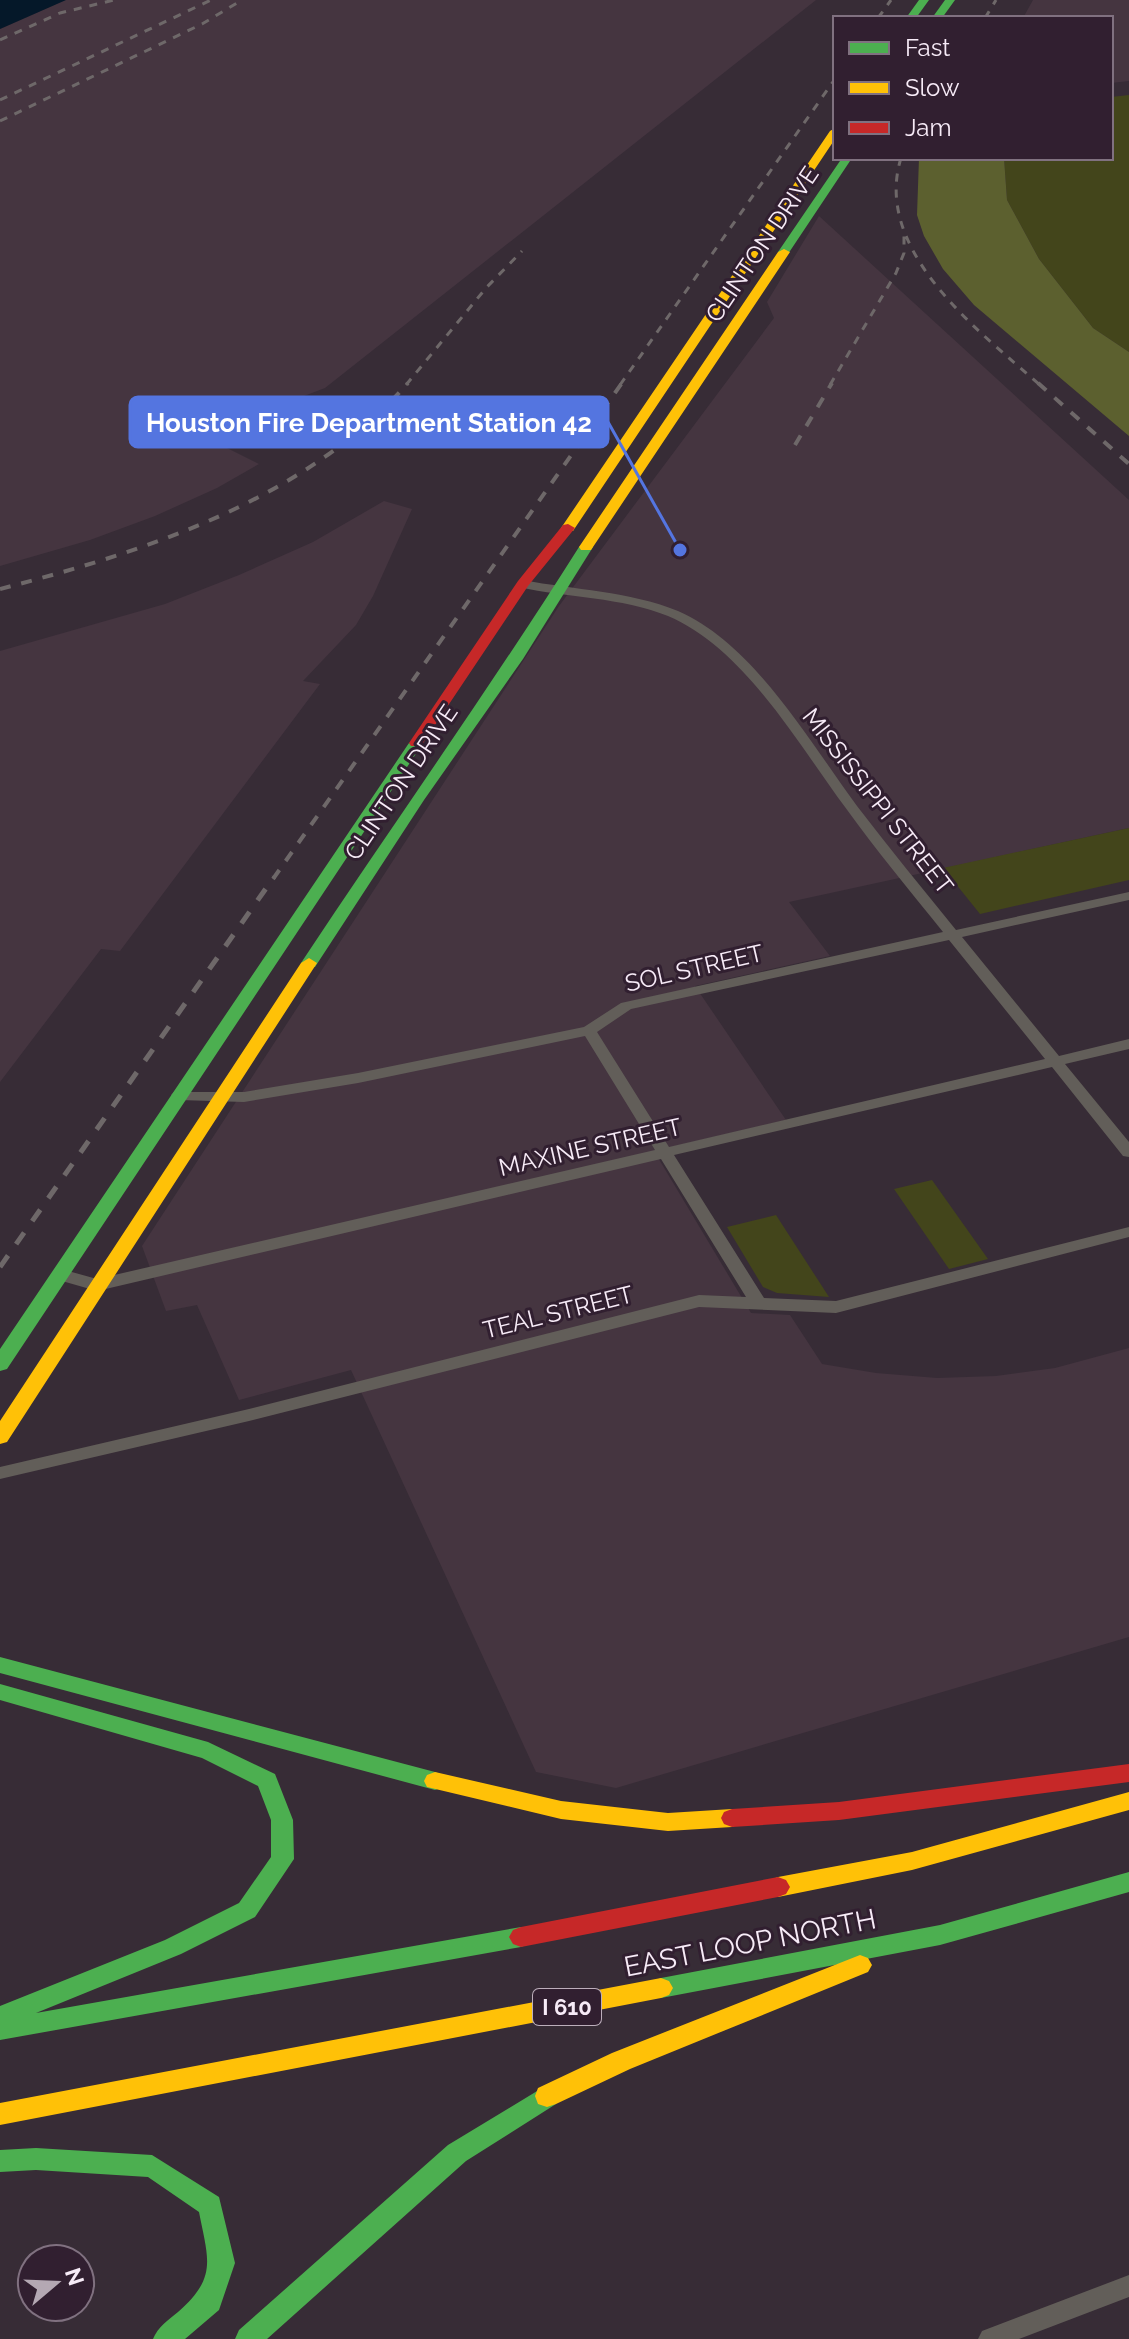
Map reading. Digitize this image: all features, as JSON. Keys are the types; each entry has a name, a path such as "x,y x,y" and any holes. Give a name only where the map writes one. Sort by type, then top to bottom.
{"main road":[{"name":"CLINTON DRIVE","path":"0,1364 523,584 561,538 833,134"},
{"name":"CLINTON DRIVE","path":"0,1437 220,1096 417,799 516,659 557,591 843,165"},
{"path":"811,167 843,165"},
{"path":"754,252 782,257"},
{"path":"709,319 738,324"},
{"path":"0,1665 447,1784 561,1810 668,1822 839,1811 1129,1773"},
{"path":"0,1692 208,1751 267,1780 282,1820 283,1859 247,1910 173,1947 0,2017"},
{"name":"EAST LOOP NORTH","path":"0,2030 603,1922 912,1861 1129,1801"},
{"name":"EAST LOOP NORTH","path":"0,2114 940,1935 1129,1882"},
{"path":"248,2339 457,2153 534,2102 621,2061 764,2001 940,1935"},
{"path":"0,2161 36,2159 152,2166 210,2205 222,2263 210,2301 166,2339"}],"street":[{"name":"MISSISSIPPI STREET","path":"523,584 654,607 682,618 716,640 781,712 855,811 1129,1152"},
{"name":"SOL STREET","path":"179,1095 244,1097 358,1078 589,1031 626,1006 1129,896"},
{"path":"589,1031 757,1301"},
{"name":"MAXINE STREET","path":"61,1275 97,1285 1129,1044"},
{"name":"TEAL STREET","path":"0,1473 249,1415 699,1301 757,1301 788,1307 836,1307 1129,1232"},
{"path":"990,2339 1129,2286"}],"shaded area":[{"path":"65,0 816,0 325,388 254,415 204,427 217,443 259,464 217,488 155,516 90,540 0,566 0,29"},
{"path":"1033,0 1129,0 1129,81 1113,83 1113,16 1024,16"},
{"path":"819,216 1129,500 1129,828 789,902 830,956 695,986 786,1120 654,1151 751,1313 790,1315 822,1364 876,1373 937,1378 996,1376 1055,1368 1129,1348 1129,1637 616,1788 536,1772 351,1370 239,1400 197,1305 166,1311 142,1246 559,606 774,318 767,302"},
{"path":"384,501 412,509 373,596 356,625 303,681 320,684 120,951 101,949 0,1082 0,651 165,604 313,542"}],"green space":[{"path":"1129,95 1129,352 1093,328 1039,259 1007,200 1004,160 1113,160 1113,97"},
{"path":"919,160 1004,160 1007,200 1039,259 1093,328 1129,352 1129,436 974,305 943,269 924,236 917,215"},
{"path":"1129,828 1129,880 980,914 943,868"},
{"path":"932,1180 988,1259 949,1269 894,1189"},
{"path":"776,1215 829,1297 777,1293 763,1287 727,1227"}],"water":[{"path":"0,0 66,0 0,29"}],"railway":[{"path":"0,40 60,13 114,0"},
{"path":"0,100 211,0"},
{"path":"0,121 202,24 242,0"},
{"path":"879,16 891,0"},
{"path":"986,16 996,0"},
{"path":"620,385 833,82"},
{"path":"901,160 896,192 902,225 916,257 962,314 1040,385"},
{"path":"830,385 896,273 904,253 904,236"},
{"path":"406,385 486,288 522,251"},
{"path":"273,879 622,383"},
{"path":"795,445 832,383"},
{"path":"1038,383 1129,464"},
{"path":"0,589 167,538 272,490 321,459 367,424 406,385"},
{"path":"0,1267 274,877"}],"traffic: fast":[{"path":"912,16 924,0"},
{"path":"938,16 950,0"},
{"path":"784,252 846,160"},
{"path":"309,963 417,799 516,659 586,547"},
{"path":"0,1364 416,743"},
{"path":"0,1665 435,1781"},
{"path":"0,1692 208,1751 267,1780 282,1820 283,1859 247,1910 173,1947 0,2017"},
{"path":"661,1988 940,1935 1129,1882"},
{"path":"0,2030 521,1937"},
{"path":"248,2339 457,2153 547,2096"},
{"path":"0,2161 36,2159 152,2166 210,2205 222,2263 210,2301 166,2339"}],"traffic: slow":[{"path":"568,528 833,134"},
{"path":"586,547 784,252"},
{"path":"0,1437 309,963"},
{"path":"435,1781 561,1810 668,1822 732,1818"},
{"path":"778,1887 912,1861 1129,1801"},
{"path":"547,2096 621,2061 860,1965"},
{"path":"0,2114 661,1988"}],"traffic: jam":[{"path":"416,743 523,584 568,528"},
{"path":"732,1818 839,1811 1129,1773"},
{"path":"521,1937 778,1887"}],"place":[{"name":"Houston Fire Department Station 42","path":"680,550"}]}
